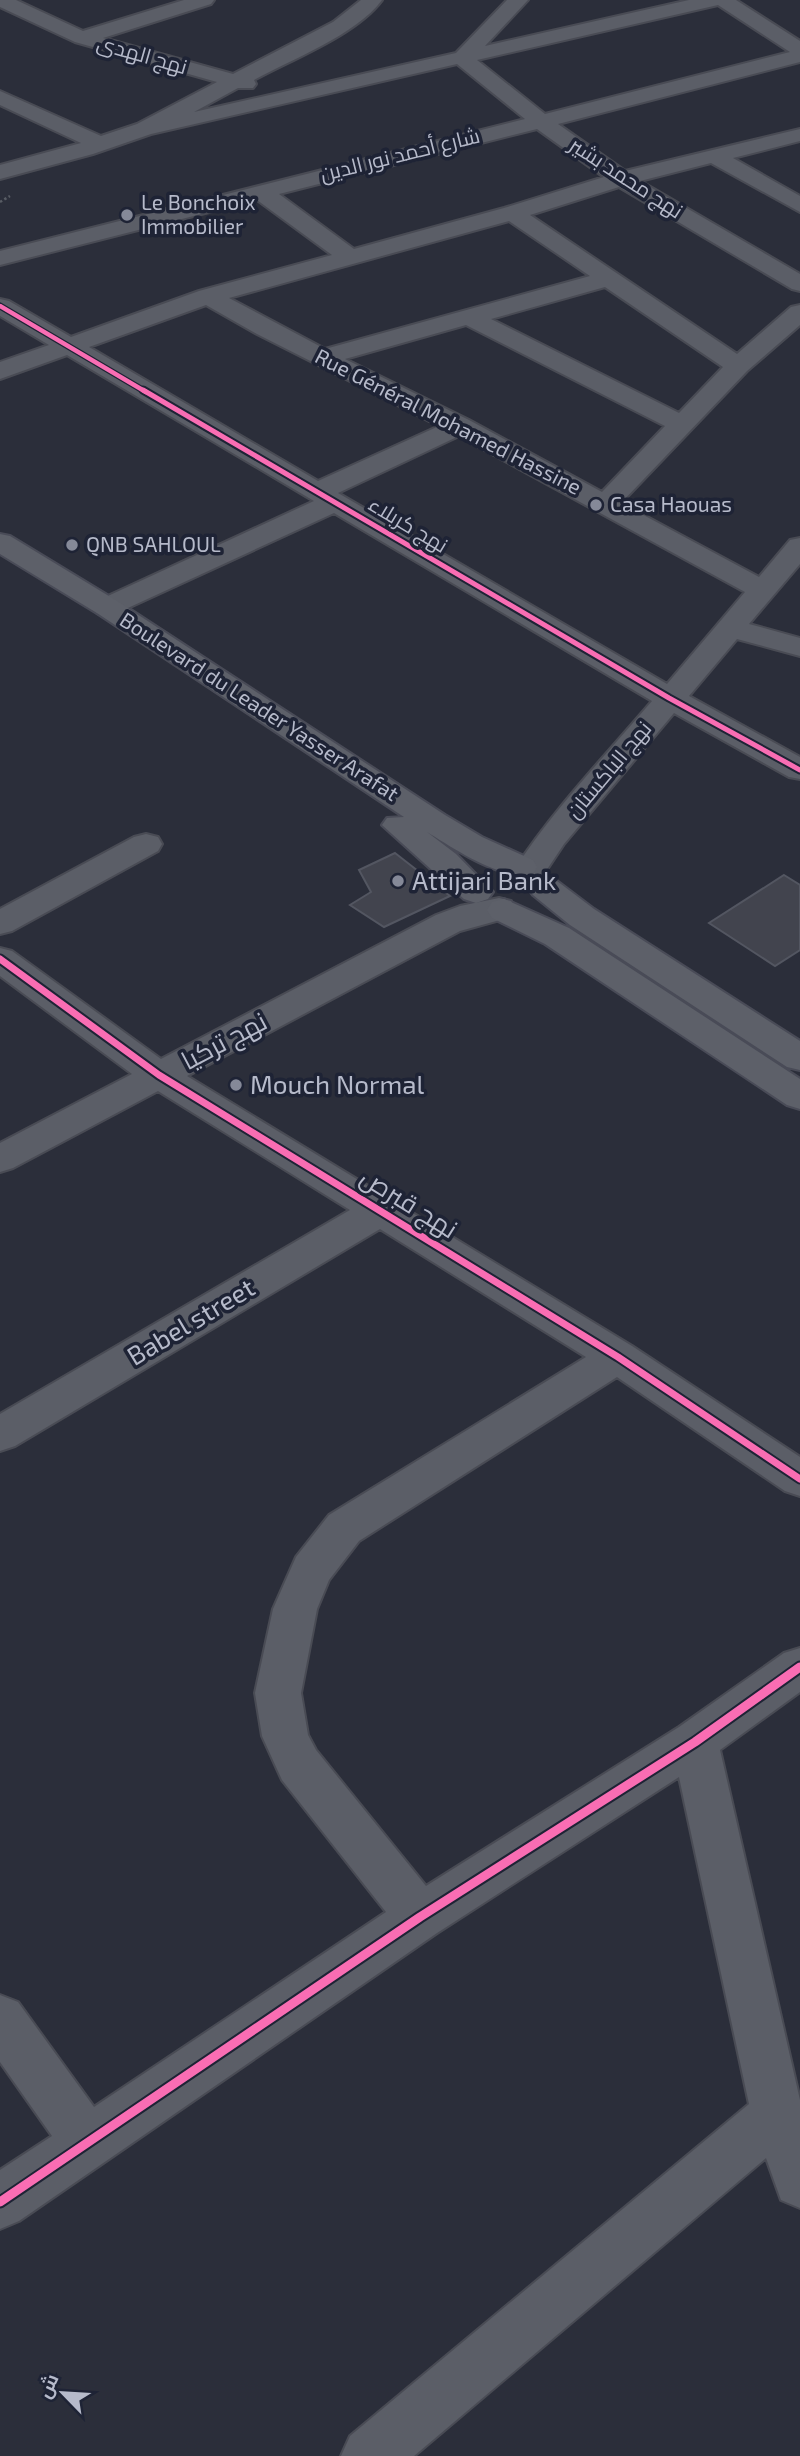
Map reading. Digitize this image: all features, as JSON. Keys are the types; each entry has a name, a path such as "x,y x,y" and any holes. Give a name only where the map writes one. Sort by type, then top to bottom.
{"main road":[{"name":"Boulevard du Leader Yasser Arafat","path":"0,542 107,607 470,844 532,875 582,917 800,1058"},
{"name":"Boulevard du Leader Yasser Arafat","path":"0,567 170,674 416,837 489,902 557,936 800,1096"},
{"path":"490,869 532,875 543,896 528,907 489,902 477,879 490,869"}],"street":[{"name":"نهج الهدى","path":"0,0 82,38 289,96"},
{"path":"82,38 204,0"},
{"path":"145,129 340,26 372,0"},
{"path":"462,58 519,0"},
{"path":"0,172 145,129 715,0"},
{"path":"723,0 800,50"},
{"name":"شارع أحمد نور الدين","path":"0,258 800,56"},
{"name":"نهج محمد بشير","path":"462,58 538,120 621,179 800,284"},
{"path":"0,97 100,144"},
{"path":"0,371 208,296 512,213 621,179 800,135"},
{"path":"714,156 800,205"},
{"path":"260,191 350,257"},
{"path":"512,213 738,366"},
{"path":"324,358 607,279"},
{"name":"Rue Général Mohamed Hassine","path":"208,296 460,426 762,590"},
{"name":"نهج كربلاء","path":"0,306 669,698 800,769"},
{"path":"605,504 738,366 800,312"},
{"path":"467,316 683,425"},
{"path":"107,607 460,426"},
{"name":"نهج الباكستان","path":"532,875 553,837 800,546"},
{"path":"730,628 800,647"},
{"path":"0,923 146,844"},
{"name":"نهج تركيا","path":"0,1159 448,923 472,914 489,902"},
{"name":"نهج قبرص","path":"0,959 159,1075 794,1467"},
{"name":"Babel street","path":"0,1434 381,1210"},
{"path":"420,1917 299,1765 285,1736 278,1693 295,1609 312,1570 344,1528 618,1357"},
{"path":"0,2202 420,1917 695,1742 800,1667"},
{"path":"695,1742 777,2114 800,2181"},
{"path":"0,2019 87,2141"},
{"path":"370,2456 777,2114"}],"building":[{"name":"Attijari Bank","path":"395,853 450,896 384,927 350,905 371,892 359,870"},
{"path":"784,875 800,885 800,950 775,966 709,923"}],"cycle path":[{"path":"0,306 669,698 800,770"},
{"path":"0,959 159,1075 618,1357 800,1479"},
{"path":"0,2202 420,1917 695,1742 800,1667"}],"place":[{"name":"Le Bonchoix Immobilier","path":"127,215"},
{"name":"Casa Haouas","path":"596,505"},
{"name":"QNB SAHLOUL","path":"72,545"},
{"name":"Attijari Bank","path":"398,881"},
{"name":"Mouch Normal","path":"236,1085"}]}
